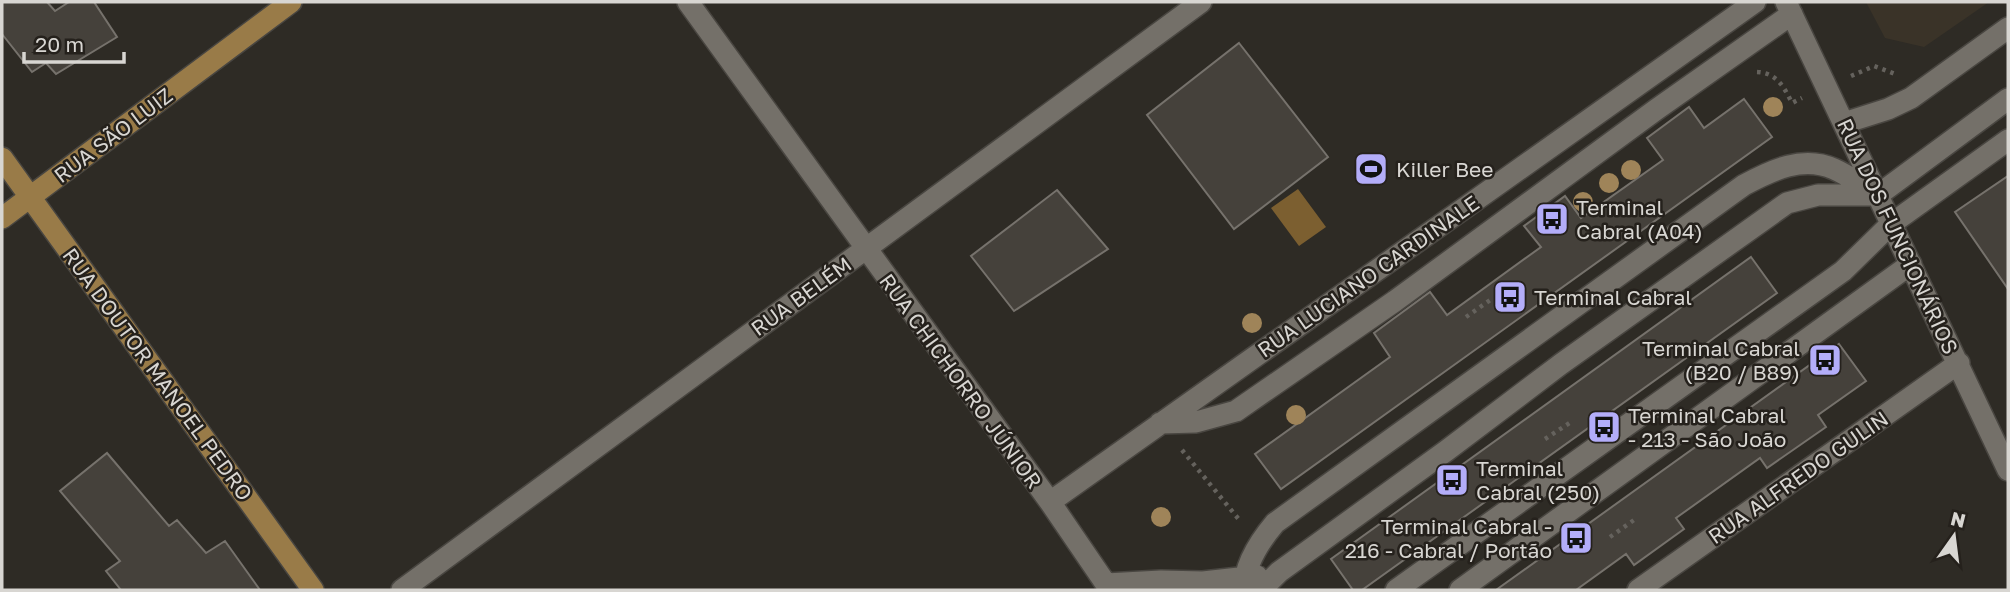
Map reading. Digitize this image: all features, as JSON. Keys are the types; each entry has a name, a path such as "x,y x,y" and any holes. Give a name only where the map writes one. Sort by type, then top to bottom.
{"main road":[{"name":"RUA SÃO LUIZ","path":"2,218 292,2"},
{"name":"RUA DOUTOR MANOEL PEDRO","path":"2,158 313,590"}],"street":[{"name":"RUA CHICHORRO JÚNIOR","path":"688,2 1050,502 1108,587"},
{"name":"RUA BELÉM","path":"402,590 1201,2"},
{"name":"RUA LUCIANO CARDINALE","path":"1050,502 1755,2"},
{"path":"1160,423 1196,422 1236,411 1395,300 1635,125 1789,8"},
{"name":"RUA DOS FUNCIONÁRIOS","path":"1789,8 2007,463"},
{"path":"1844,123 1888,109 1911,98 2008,28"},
{"path":"1108,587 1161,581 1249,586 1279,572 1561,364 1787,203 1818,195 1878,195 2008,99"},
{"path":"1396,590 1843,271 1891,224 2008,140"},
{"path":"1249,586 1258,543 1275,523 1744,186 1766,173 1799,163 1832,168 1878,195"},
{"path":"1460,590 1911,264"},
{"name":"RUA ALFREDO GULIN","path":"1638,590 1959,363"}],"path":[{"path":"1751,72 1767,72 1781,83 1792,103"},
{"path":"1466,317 1493,298"},
{"path":"1545,439 1571,422"},
{"path":"1160,423 1258,543"},
{"path":"1610,537 1634,520"}],"shaded area":[{"path":"1866,2 1989,2 1924,47 1885,38"},
{"path":"1298,189 1326,227 1299,246 1271,208"}],"building":[{"path":"2,2 47,2 55,11 69,2 94,2 117,37 56,74 46,63 32,72 2,34"},
{"path":"1239,43 1328,157 1234,229 1147,115"},
{"name":"Terminal Cabral","path":"1744,99 1772,137 1281,489 1255,454 1390,357 1374,333 1430,292 1447,315 1541,247 1524,226 1565,196 1581,218 1663,160 1647,138 1689,107 1704,128"},
{"path":"2008,176 2008,289 1955,212"},
{"path":"1057,190 1108,249 1014,311 971,256"},
{"name":"Terminal Cabral","path":"1751,257 1777,293 1362,590 1353,590 1331,559"},
{"path":"1839,344 1866,381 1818,415 1826,427 1767,468 1760,458 1676,518 1684,529 1634,565 1626,554 1576,590 1496,590"},
{"path":"107,453 169,526 177,520 206,553 225,541 260,590 121,590 106,571 120,561 60,491"}],"place":[{"name":"Killer Bee","path":"1371,169"},
{"name":"Terminal Cabral (A04)","path":"1552,219"},
{"name":"Terminal Cabral","path":"1510,297"},
{"name":"Terminal Cabral (B20 / B89)","path":"1825,360"},
{"name":"Terminal Cabral - 213 - São João","path":"1604,427"},
{"name":"Terminal Cabral (250)","path":"1452,480"},
{"name":"Terminal Cabral - 216 - Cabral / Portão","path":"1576,538"}]}
